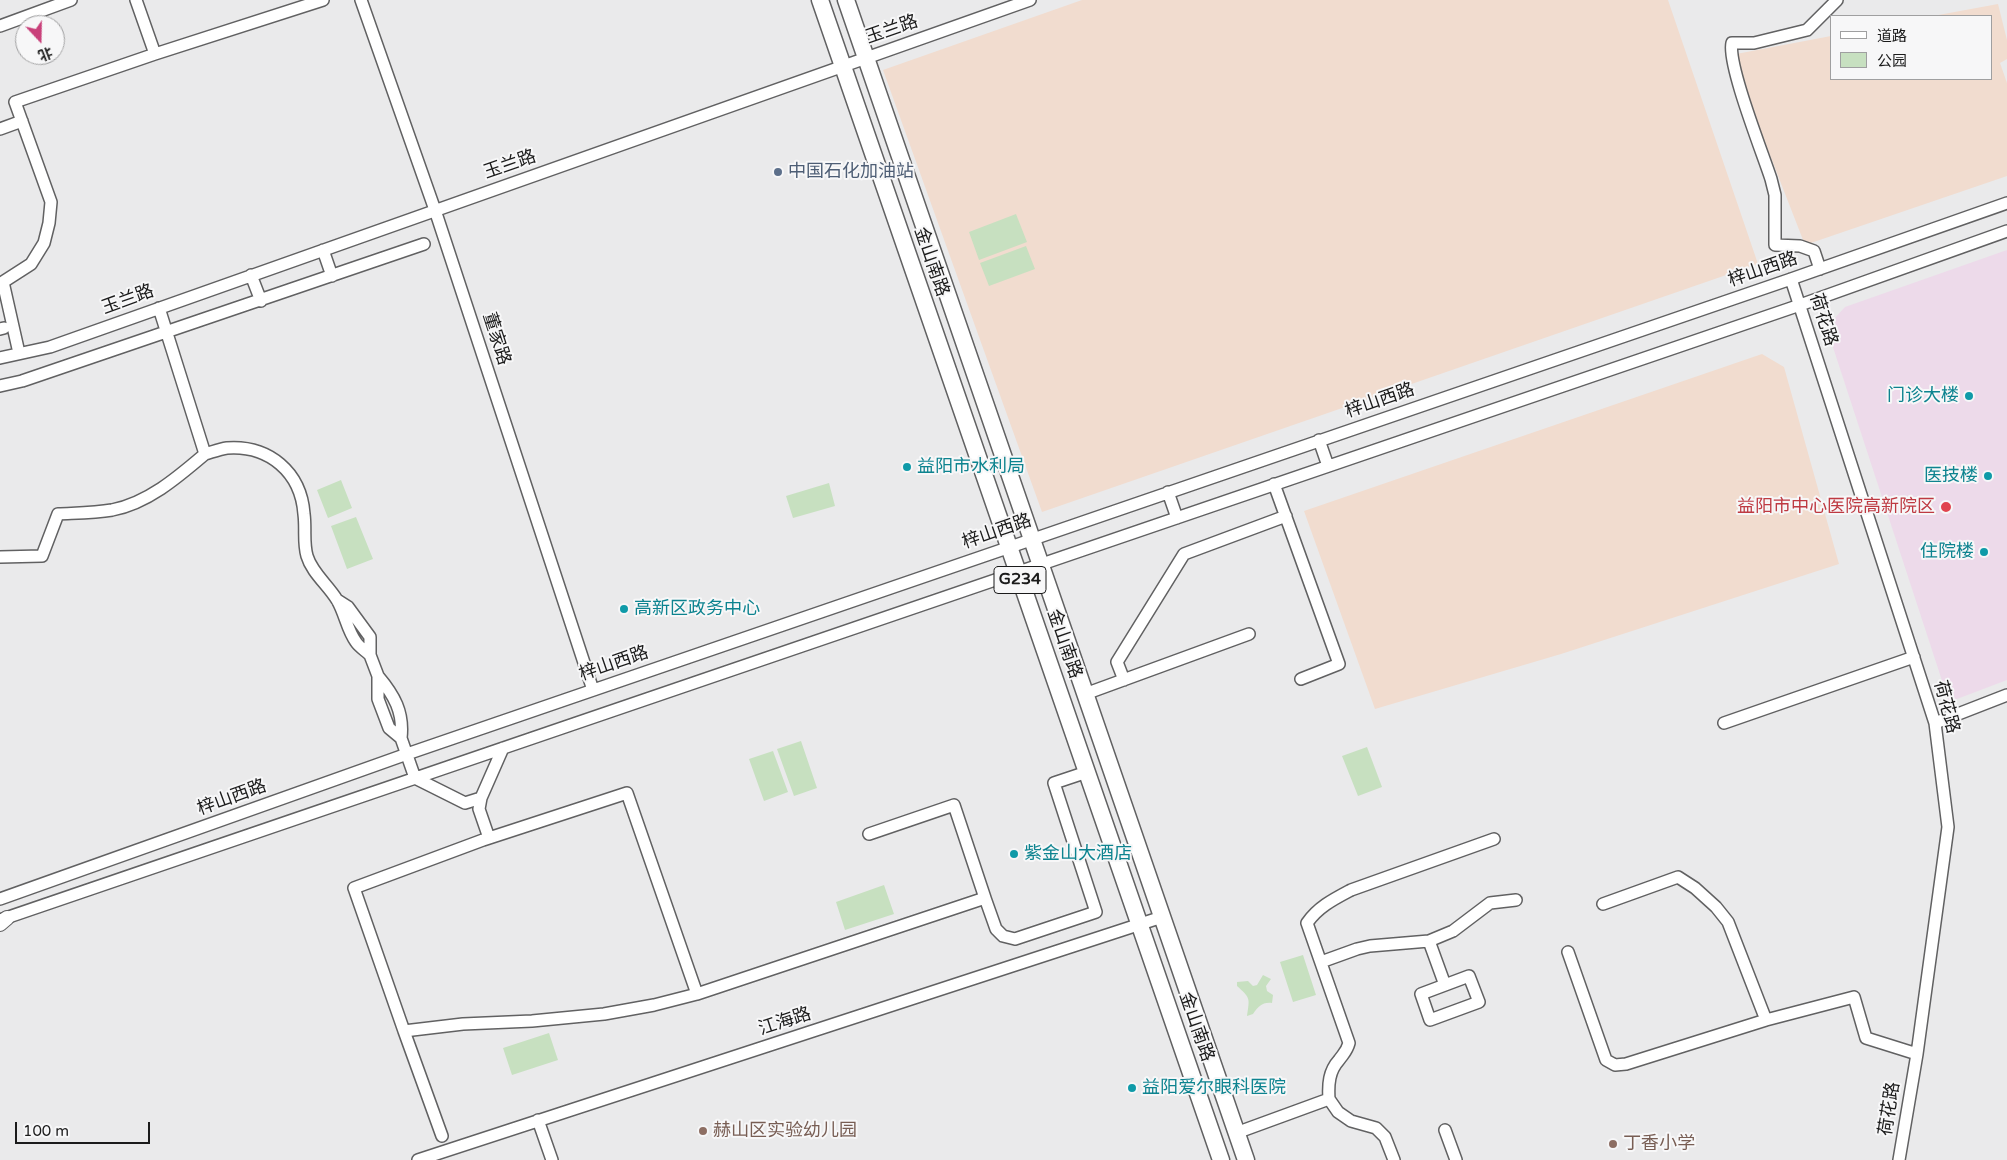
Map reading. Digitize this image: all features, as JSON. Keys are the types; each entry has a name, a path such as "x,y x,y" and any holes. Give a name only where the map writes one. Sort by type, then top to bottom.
{"highway":[{"name":"金山南路","path":"820,0 1221,1160"},
{"name":"金山南路","path":"846,0 1246,1160"}],"street":[{"path":"0,26 71,0"},
{"path":"136,0 156,54"},
{"path":"20,353 3,282 31,264 44,242 49,224 51,202 15,102 322,0"},
{"name":"董家路","path":"361,0 435,210 593,690"},
{"name":"玉兰路","path":"0,358 50,347 1030,0"},
{"path":"1820,269 1814,251 1800,246 1775,245 1775,195 1735,73 1730,50 1732,43 1754,43 1807,30 1837,0"},
{"path":"0,129 22,121"},
{"name":"梓山西路","path":"0,899 407,754 1792,279 2007,203"},
{"path":"2,921 1800,305 2007,231"},
{"path":"0,386 22,382 424,244"},
{"path":"323,250 332,276"},
{"path":"252,275 261,301"},
{"name":"荷花路","path":"1792,279 1935,723 1948,827 1917,1054 1900,1160"},
{"path":"159,308 205,454"},
{"path":"1319,440 1328,466"},
{"path":"0,557 42,556 58,514 113,510 139,501 166,486 205,454 226,448 248,448 267,454 283,465 295,479 301,494 304,514 304,543 308,558 337,600 356,642 370,655 378,676 378,699 389,728 401,738 415,778 465,803 473,812 486,839"},
{"path":"1274,484 1339,664 1301,679"},
{"path":"1168,492 1177,518"},
{"path":"1124,680 1117,662 1184,554 1286,516"},
{"path":"1085,694 1249,634"},
{"path":"1724,723 1914,658"},
{"path":"1935,723 2007,695"},
{"path":"486,839 479,810 481,798 503,748"},
{"path":"869,834 954,805 996,930 1003,936 1015,939 1096,912 1054,783 1086,772"},
{"path":"442,1136 354,888 486,839 627,793 697,994"},
{"path":"465,803 481,798"},
{"path":"1394,1160 1386,1137 1376,1128 1351,1121 1338,1112 1329,1098 1328,1083 1332,1069 1347,1052 1349,1042 1307,923 1314,913 1330,901 1351,890 1494,839"},
{"path":"1604,904 1678,877 1695,888 1716,907 1728,922 1766,1020"},
{"path":"404,1031 463,1024 532,1021 604,1014 654,1005 697,994 985,898"},
{"path":"1321,962 1370,946 1429,941 1453,931 1490,903 1516,900"},
{"name":"江海路","path":"418,1160 1162,917"},
{"path":"1429,941 1445,985"},
{"path":"1568,952 1606,1060 1615,1065 1626,1064 1766,1020 1854,997 1866,1038 1917,1054"},
{"path":"1470,976 1479,1002 1430,1020 1421,994 1445,985 1470,976"},
{"path":"1236,1133 1329,1098"},
{"path":"538,1120 552,1160"},
{"path":"1445,1130 1456,1160"}],"shaded area":[{"path":"1082,0 1668,0 1758,264 1042,512 883,70"},
{"path":"1998,4 2007,40 2007,59 2000,63 2007,83 2007,176 1805,245 1731,55 1830,36 1830,80 1992,80 1992,15 1938,15"},
{"name":"益阳市中心医院高新院区","path":"2007,250 2007,680 1949,702 1829,335 1834,319 1845,307"},
{"path":"1762,354 1784,367 1839,564 1561,654 1375,709 1304,511"}],"green space":[{"path":"1016,214 1027,242 979,260 969,232"},
{"path":"1026,246 1035,269 989,286 980,263"},
{"path":"341,480 352,508 328,518 317,490"},
{"path":"829,483 835,506 793,518 786,496"},
{"path":"356,517 373,559 347,569 331,526"},
{"path":"801,741 817,788 794,796 777,749"},
{"path":"1367,747 1382,787 1358,796 1342,756"},
{"path":"773,751 788,792 764,801 749,759"},
{"path":"884,885 894,914 845,930 836,902"},
{"path":"1303,955 1316,995 1293,1002 1280,962"},
{"path":"1263,975 1271,979 1266,986 1267,991 1273,995 1272,1003 1263,1004 1253,1014 1247,1016 1248,998 1237,986 1237,982 1248,981 1253,986 1257,985"},
{"path":"549,1033 558,1060 512,1075 503,1048"}],"place":[{"name":"中国石化加油站","path":"778,172"},
{"name":"门诊大楼","path":"1969,396"},
{"name":"益阳市水利局","path":"907,467"},
{"name":"医技楼","path":"1988,476"},
{"name":"益阳市中心医院高新院区","path":"1946,507"},
{"name":"住院楼","path":"1984,552"},
{"name":"高新区政务中心","path":"624,609"},
{"name":"紫金山大酒店","path":"1014,854"},
{"name":"益阳爱尔眼科医院","path":"1132,1088"},
{"name":"赫山区实验幼儿园","path":"703,1131"},
{"name":"丁香小学","path":"1613,1144"}]}
